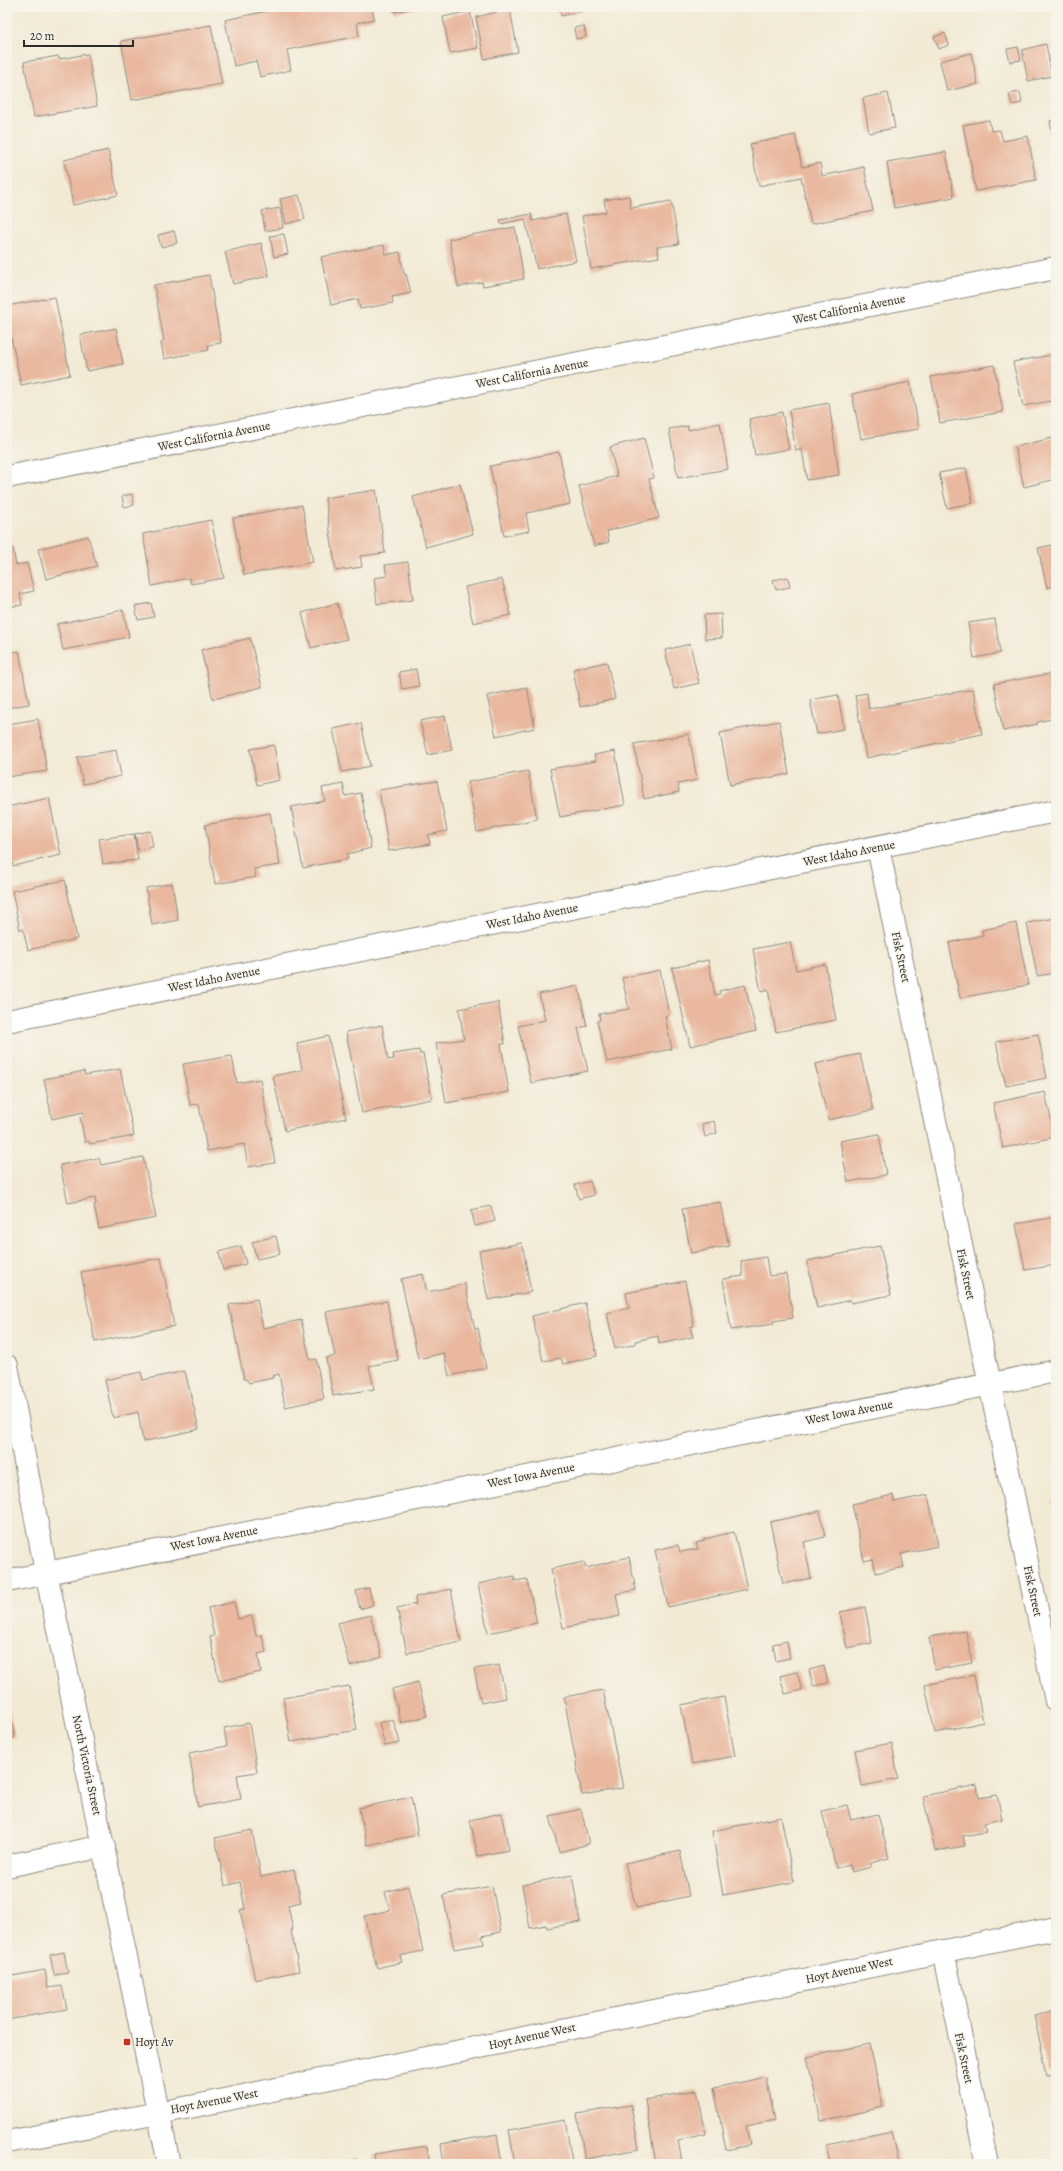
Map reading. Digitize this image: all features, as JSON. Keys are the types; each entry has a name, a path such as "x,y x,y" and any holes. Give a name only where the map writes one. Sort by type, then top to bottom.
{"street":[{"name":"West California Avenue","path":"7,477 1056,268"},
{"name":"West Idaho Avenue","path":"7,1020 1056,811"},
{"name":"Fisk Street","path":"878,847 1056,1701"},
{"name":"North Victoria Street","path":"7,1366 46,1572 170,2164"},
{"name":"West Iowa Avenue","path":"7,1581 1056,1371"},
{"path":"7,1866 104,1846"},
{"name":"Hoyt Avenue West","path":"7,2142 195,2106 1056,1928"},
{"name":"Fisk Street","path":"943,1951 987,2164"}],"building":[{"path":"272,7 372,7 374,19 357,23 359,36 287,50 291,70 260,77 256,61 234,66 225,20 272,10"},
{"path":"393,7 416,7 416,8 394,12"},
{"path":"559,7 593,7 594,8 561,16"},
{"path":"510,9 518,52 484,59 476,17"},
{"path":"470,11 478,48 450,53 443,17"},
{"path":"211,25 222,84 132,100 121,41"},
{"path":"584,26 586,37 576,39 574,28"},
{"path":"945,33 949,45 939,49 934,37"},
{"path":"1056,42 1056,61 1055,61 1052,43"},
{"path":"1046,44 1052,76 1028,81 1022,50"},
{"path":"1018,47 1021,60 1010,62 1007,49"},
{"path":"971,53 978,84 947,91 940,61"},
{"path":"88,54 97,106 34,117 24,62 58,56 59,59"},
{"path":"1020,92 1022,103 1012,105 1009,94"},
{"path":"888,93 895,128 869,133 863,98"},
{"path":"989,120 991,131 1000,130 1003,141 1028,136 1036,180 976,191 963,125"},
{"path":"1056,120 1056,150 1055,150 1050,121"},
{"path":"795,135 802,167 820,163 822,176 864,167 873,211 811,224 801,177 759,186 750,144"},
{"path":"108,150 118,195 73,205 64,160"},
{"path":"946,152 954,197 894,208 887,162"},
{"path":"299,195 305,219 286,224 280,199"},
{"path":"629,196 631,208 671,201 679,244 657,247 659,257 591,269 582,216 606,212 604,200"},
{"path":"280,208 283,228 265,231 262,211"},
{"path":"531,214 533,221 566,214 576,261 537,269 525,219 501,224 500,220"},
{"path":"515,227 524,279 483,286 482,282 458,287 449,239"},
{"path":"174,231 177,243 161,247 158,235"},
{"path":"284,234 288,254 274,257 270,236"},
{"path":"261,243 269,276 233,284 225,252"},
{"path":"384,245 386,255 400,252 404,274 406,274 411,293 392,297 393,303 360,309 358,299 331,305 321,257"},
{"path":"209,275 221,343 208,345 209,350 164,359 161,342 164,341 154,285"},
{"path":"55,297 70,375 21,385 7,317 7,306"},
{"path":"116,328 123,364 87,371 80,335"},
{"path":"1056,354 1056,400 1023,406 1013,362"},
{"path":"994,365 1003,412 940,423 931,377"},
{"path":"910,382 919,429 861,439 852,394"},
{"path":"829,403 839,475 807,480 802,449 796,451 789,410"},
{"path":"782,412 789,449 755,455 749,419"},
{"path":"720,423 728,469 678,478 669,429 688,426 688,430"},
{"path":"1056,437 1056,479 1024,487 1015,447"},
{"path":"644,438 654,478 649,479 659,518 607,531 609,542 594,546 579,486 617,476 610,447"},
{"path":"559,452 570,504 526,513 529,531 504,536 490,466"},
{"path":"966,468 973,503 947,508 939,473"},
{"path":"460,484 473,534 426,547 413,497"},
{"path":"376,490 385,553 360,556 362,567 336,571 325,498"},
{"path":"132,494 134,505 124,507 122,496"},
{"path":"302,505 313,562 244,575 233,518"},
{"path":"211,520 224,578 191,584 189,578 152,586 143,534"},
{"path":"88,536 97,566 46,579 38,549"},
{"path":"1056,544 1056,586 1047,588 1038,548"},
{"path":"13,548 16,565 27,563 34,591 20,594 22,605 7,607 7,549"},
{"path":"408,562 413,600 377,604 374,578 387,576 385,565"},
{"path":"788,577 790,587 776,590 773,580"},
{"path":"502,579 511,615 473,623 465,587"},
{"path":"151,603 154,617 138,620 135,606"},
{"path":"337,603 347,639 311,648 302,613"},
{"path":"123,610 129,637 63,650 57,624"},
{"path":"721,614 722,638 705,639 704,615"},
{"path":"995,619 1000,653 974,658 968,623"},
{"path":"250,638 262,687 213,699 201,650"},
{"path":"690,644 699,683 674,689 665,650"},
{"path":"19,651 29,704 7,708 7,653"},
{"path":"607,662 615,699 580,707 573,669"},
{"path":"416,669 419,686 402,689 399,672"},
{"path":"1054,673 1056,685 1056,718 1037,722 1038,724 1003,731 994,684"},
{"path":"527,687 535,728 496,736 487,696"},
{"path":"973,689 982,734 866,758 855,695 867,693 869,709"},
{"path":"838,695 844,729 817,734 810,700"},
{"path":"445,716 452,750 428,755 420,721"},
{"path":"38,719 47,771 7,777 7,724"},
{"path":"779,721 789,774 730,785 720,733"},
{"path":"361,723 370,766 342,772 333,729"},
{"path":"689,734 697,780 678,784 679,792 644,799 634,744"},
{"path":"274,745 280,780 257,785 250,749"},
{"path":"116,750 121,776 83,784 77,757"},
{"path":"615,751 625,805 560,817 550,769 596,761 594,755"},
{"path":"528,771 537,819 477,832 468,782"},
{"path":"437,781 447,831 428,835 430,844 389,851 379,790"},
{"path":"343,784 345,796 361,793 371,848 347,854 348,859 303,868 291,807 325,801 322,788"},
{"path":"49,798 61,855 13,866 7,844 7,807"},
{"path":"270,813 280,865 254,869 256,877 215,884 205,825"},
{"path":"150,831 153,847 138,850 135,834"},
{"path":"134,834 138,860 103,864 99,839"},
{"path":"65,880 77,939 28,950 23,929 20,930 12,891"},
{"path":"172,883 178,920 152,925 146,888"},
{"path":"1056,918 1056,973 1037,976 1027,923"},
{"path":"1016,923 1028,985 960,998 949,943 983,935 982,930"},
{"path":"790,942 796,970 825,964 836,1020 776,1032 768,990 761,992 753,949"},
{"path":"708,960 715,995 720,994 719,991 745,985 756,1031 690,1046 672,968"},
{"path":"660,970 669,1015 665,1016 672,1049 607,1062 597,1021 600,1020 599,1014 629,1009 622,978"},
{"path":"578,986 587,1026 578,1028 588,1071 531,1083 518,1026 545,1020 539,994"},
{"path":"498,1002 505,1044 501,1044 509,1092 446,1103 436,1043 464,1039 459,1009"},
{"path":"382,1025 388,1060 394,1059 393,1054 419,1050 420,1054 423,1054 432,1099 362,1113 346,1032"},
{"path":"1038,1034 1047,1078 1006,1086 996,1042"},
{"path":"328,1036 346,1118 285,1131 273,1076 302,1070 297,1043"},
{"path":"860,1054 873,1110 828,1120 815,1064"},
{"path":"232,1056 237,1083 260,1079 275,1163 248,1167 244,1144 207,1151 199,1104 190,1105 183,1064"},
{"path":"120,1069 134,1136 90,1144 89,1141 85,1142 80,1117 84,1116 84,1112 52,1119 44,1079 84,1071 85,1075"},
{"path":"1045,1092 1055,1137 1003,1148 993,1103"},
{"path":"714,1121 717,1133 705,1137 702,1124"},
{"path":"879,1134 886,1175 848,1182 840,1141"},
{"path":"143,1157 156,1218 99,1229 94,1205 96,1204 95,1198 68,1203 60,1165 99,1158 101,1165"},
{"path":"590,1181 594,1195 579,1199 575,1185"},
{"path":"720,1202 729,1246 691,1253 682,1209"},
{"path":"491,1206 495,1221 475,1226 471,1210"},
{"path":"1056,1217 1056,1265 1025,1270 1016,1224"},
{"path":"276,1236 280,1254 257,1259 252,1242"},
{"path":"522,1243 531,1292 488,1300 479,1251"},
{"path":"241,1246 246,1264 223,1270 219,1252"},
{"path":"880,1246 891,1295 851,1303 851,1300 817,1308 807,1261"},
{"path":"766,1257 769,1276 786,1274 793,1318 773,1321 774,1324 731,1330 723,1279 743,1276 741,1261"},
{"path":"161,1258 174,1326 95,1342 81,1272"},
{"path":"423,1274 427,1292 465,1284 475,1329 478,1328 486,1368 449,1376 444,1353 418,1359 401,1279"},
{"path":"685,1281 694,1326 690,1327 693,1337 659,1344 658,1336 635,1341 635,1344 615,1349 607,1313 629,1308 626,1293"},
{"path":"257,1299 263,1328 301,1320 310,1360 316,1359 324,1399 285,1407 279,1374 272,1376 273,1378 249,1383 246,1379 244,1379 229,1305"},
{"path":"387,1301 398,1360 369,1366 374,1389 333,1396 326,1358 335,1356 326,1312"},
{"path":"585,1303 597,1356 563,1364 561,1358 543,1361 532,1316"},
{"path":"185,1371 199,1429 143,1442 138,1412 113,1418 105,1380 141,1372 143,1380"},
{"path":"893,1495 894,1502 928,1495 938,1546 901,1554 904,1567 876,1573 873,1559 864,1561 852,1504"},
{"path":"1053,1499 1056,1499 1056,1510 1055,1510"},
{"path":"820,1511 825,1537 804,1542 811,1578 783,1584 770,1522"},
{"path":"734,1532 747,1589 668,1607 655,1550 678,1545 680,1552 698,1549 696,1543 704,1541 704,1539"},
{"path":"629,1557 636,1590 616,1594 620,1616 563,1628 551,1569 584,1562 586,1568"},
{"path":"514,1576 515,1581 527,1579 537,1623 488,1633 478,1584"},
{"path":"369,1588 373,1605 360,1609 356,1591"},
{"path":"451,1589 461,1642 407,1653 397,1608 416,1604 415,1597"},
{"path":"234,1602 238,1619 252,1616 256,1636 262,1635 266,1652 258,1654 261,1672 219,1681 210,1637 214,1636 208,1608"},
{"path":"865,1607 872,1643 847,1648 840,1612"},
{"path":"370,1615 382,1657 350,1666 338,1623"},
{"path":"966,1631 972,1663 935,1670 929,1637"},
{"path":"787,1641 790,1658 776,1661 773,1644"},
{"path":"499,1665 506,1698 481,1703 474,1669"},
{"path":"824,1666 828,1683 813,1686 809,1670"},
{"path":"797,1672 802,1690 785,1694 780,1676"},
{"path":"974,1675 983,1722 935,1733 925,1685"},
{"path":"418,1682 427,1716 401,1723 392,1689"},
{"path":"349,1686 357,1730 291,1742 283,1698"},
{"path":"603,1690 623,1788 582,1795 564,1697"},
{"path":"724,1697 735,1756 692,1764 681,1705"},
{"path":"7,1701 15,1737 7,1739"},
{"path":"393,1719 400,1743 385,1746 379,1723"},
{"path":"249,1723 257,1772 237,1775 241,1799 198,1807 189,1753 227,1746 224,1728"},
{"path":"892,1743 898,1779 862,1786 855,1750"},
{"path":"977,1785 979,1798 997,1795 1002,1819 984,1823 986,1832 963,1836 965,1846 935,1851 923,1796"},
{"path":"411,1797 418,1835 367,1845 359,1808"},
{"path":"847,1805 851,1820 878,1814 889,1858 871,1863 871,1867 852,1872 850,1865 836,1868 822,1811"},
{"path":"581,1809 589,1844 559,1852 550,1816"},
{"path":"501,1813 509,1850 478,1856 470,1820"},
{"path":"781,1817 794,1882 723,1895 712,1831"},
{"path":"252,1830 261,1877 294,1870 301,1902 288,1905 299,1971 255,1980 240,1910 245,1909 240,1882 225,1886 215,1838"},
{"path":"680,1851 689,1896 636,1908 625,1863"},
{"path":"572,1875 580,1922 547,1928 546,1925 530,1928 522,1885"},
{"path":"408,1886 423,1951 400,1956 402,1962 377,1968 364,1916 390,1910 385,1892"},
{"path":"492,1886 501,1932 482,1936 484,1944 454,1949 443,1895"},
{"path":"64,1952 68,1973 54,1975 50,1955"},
{"path":"45,1970 48,1988 62,1986 67,2009 7,2020 7,1977"},
{"path":"1056,2010 1056,2073 1047,2074 1034,2015"},
{"path":"870,2044 883,2107 821,2121 807,2057"},
{"path":"766,2077 775,2120 746,2126 750,2145 726,2150 714,2088"},
{"path":"697,2090 706,2134 678,2140 682,2162 656,2164 645,2100"},
{"path":"631,2105 639,2149 585,2159 577,2114"},
{"path":"565,2120 572,2162 559,2164 515,2164 509,2130"},
{"path":"892,2131 899,2164 830,2164 826,2144"},
{"path":"497,2134 502,2164 444,2164 441,2144"},
{"path":"427,2146 430,2164 375,2164 374,2154"},
{"path":"357,2159 358,2164 336,2163"}],"place":[{"name":"Hoyt Av","path":"127,2042"}]}
